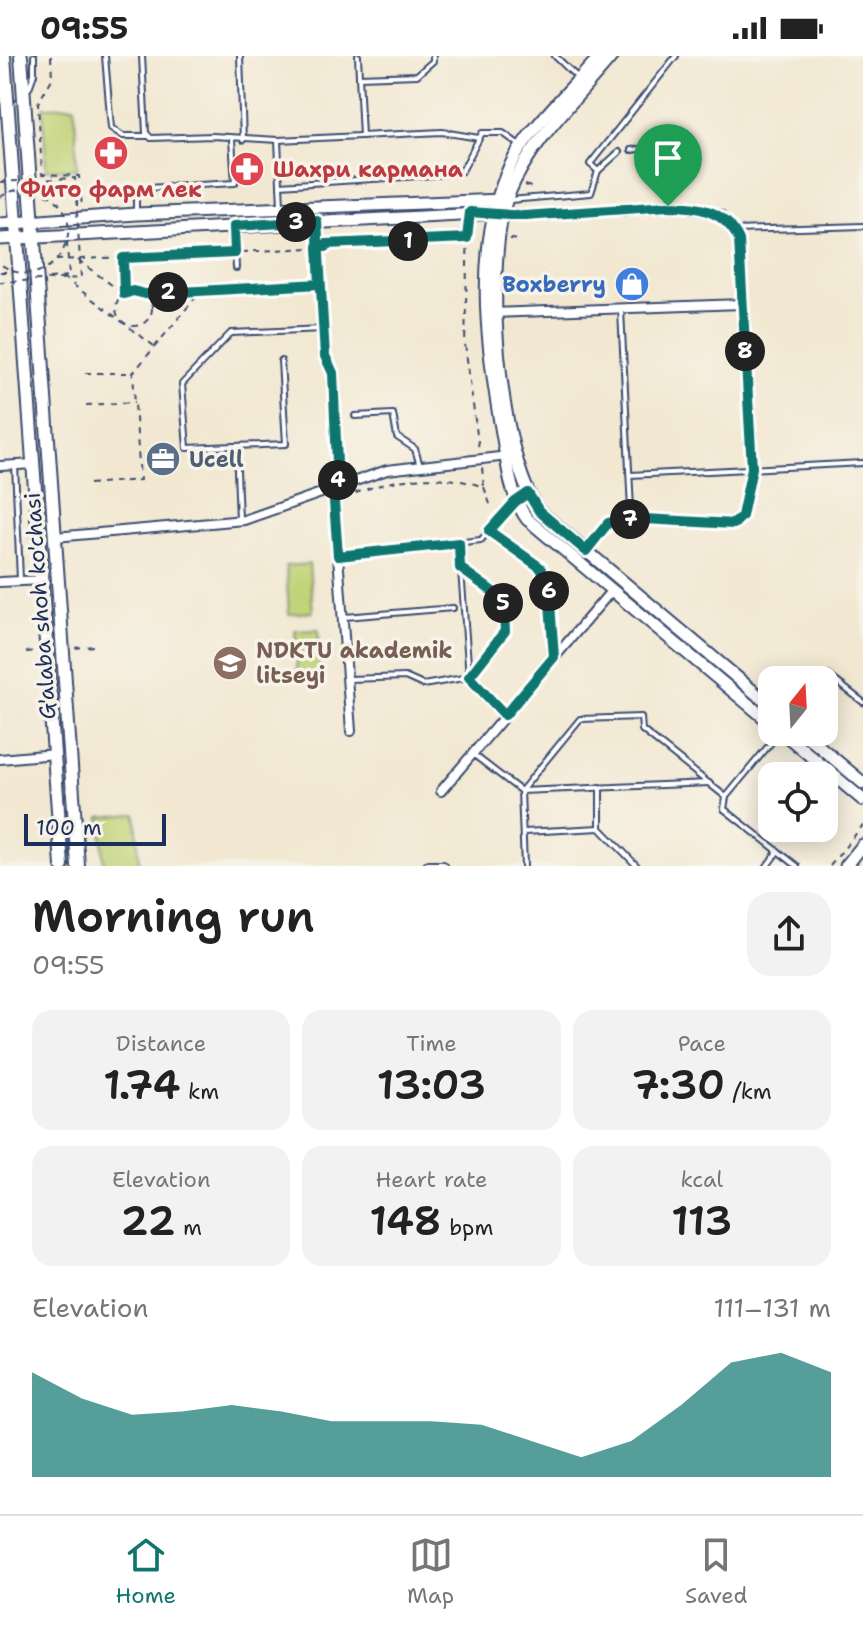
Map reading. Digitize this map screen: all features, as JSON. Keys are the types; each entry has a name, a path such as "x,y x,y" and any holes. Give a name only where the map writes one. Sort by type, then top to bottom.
{"main road":[{"name":"G'alaba shoh ko'chasi","path":"4,56 36,464 62,866"},
{"name":"G'alaba shoh ko'chasi","path":"21,56 78,866"},
{"path":"600,56 523,148 507,172 487,275 493,313 495,394 511,456 515,502 527,519 758,712"},
{"path":"500,207 529,155 612,56"},
{"path":"0,224 281,208 500,207"},
{"path":"0,239 470,212 500,207"},
{"path":"511,456 539,511 758,695"},
{"path":"798,746 863,800"},
{"path":"819,746 863,783"},
{"path":"846,866 863,845"}],"street":[{"path":"500,207 524,216 668,206 702,208 721,215 735,230 739,240 752,468"},
{"path":"493,313 621,311 742,304"},
{"path":"55,537 239,521 387,470 511,456"},
{"path":"0,466 36,464"},
{"path":"336,487 334,502 351,731"},
{"path":"0,582 43,580"},
{"path":"441,791 612,590"},
{"path":"0,759 55,754"},
{"path":"428,866 443,866"}],"lane":[{"path":"24,102 34,74 34,56"},
{"path":"105,56 111,128 123,136 278,140 442,132 479,138"},
{"path":"142,56 147,136"},
{"path":"240,56 243,140"},
{"path":"358,56 362,136"},
{"path":"359,77 417,75 433,61 433,56"},
{"path":"555,56 580,79"},
{"path":"598,171 590,164 676,56"},
{"path":"280,185 462,171 482,133 503,133 523,148"},
{"path":"136,214 136,196 147,188 235,183 232,139"},
{"path":"278,140 281,208"},
{"path":"631,150 655,147 671,152 678,171 677,190 668,206"},
{"path":"500,207 591,193 598,171 619,152"},
{"path":"234,226 236,268"},
{"path":"735,230 863,226"},
{"path":"621,311 631,509 627,518"},
{"path":"281,361 286,444 187,448 182,384 231,333 323,329 325,356 333,373 336,487"},
{"path":"355,416 393,414 397,437 415,449 420,466"},
{"path":"236,446 239,521"},
{"path":"630,475 863,463"},
{"path":"15,465 21,581"},
{"path":"586,551 608,523 627,518 734,524 742,516 752,468"},
{"path":"338,556 481,540 515,502 528,493"},
{"path":"489,531 541,568 549,590 554,657"},
{"path":"459,543 469,677 505,715"},
{"path":"347,679 405,677 423,685 469,677 505,631 503,599 460,568"},
{"path":"342,617 453,608"},
{"path":"838,683 863,702"},
{"path":"524,866 521,791 580,719 641,717 642,730 726,797"},
{"path":"769,746 726,797 724,809 797,866"},
{"path":"473,754 521,791 709,783"},
{"path":"600,787 600,828 637,866"},
{"path":"524,832 600,828"},
{"path":"767,866 778,851"}],"path":[{"path":"0,197 22,188 77,188 80,208 79,176 42,174 38,103 52,79 51,56"},
{"path":"0,182 75,178 81,278 0,282"},
{"path":"36,189 59,203 66,215 69,276 49,278"},
{"path":"470,212 465,344 484,487 491,507"},
{"path":"317,221 323,329"},
{"path":"56,260 235,253 326,247 326,244 467,238"},
{"path":"0,272 37,272 56,260 67,243"},
{"path":"122,322 117,306 124,294 123,258"},
{"path":"77,259 124,294"},
{"path":"0,264 14,272"},
{"path":"63,277 155,346"},
{"path":"124,294 133,291 145,294 320,284"},
{"path":"89,484 140,480 133,373 201,291"},
{"path":"122,322 139,326 148,319 152,303 145,294"},
{"path":"85,373 133,373"},
{"path":"86,405 136,401"},
{"path":"334,502 369,486 403,478 462,480 484,487"},
{"path":"830,866 863,825"}],"green space":[{"path":"75,106 77,169 46,170 43,107"},
{"path":"309,564 313,612 289,614 286,566"},
{"path":"318,630 322,679 298,681 295,631"},
{"path":"136,814 139,866 104,866 100,817"}],"place":[{"name":"Фито фарм лек","path":"111,153"},
{"name":"Шахри кармана","path":"247,169"},
{"name":"Boxberry","path":"632,284"},
{"name":"Ucell","path":"163,459"},
{"name":"NDKTU akademik litseyi","path":"230,663"}],"route":[{"path":"668,206 524,216 470,212 467,238 326,244 326,247 318,247 320,284 145,294 133,291 124,294 123,258 235,253 234,226 317,221 318,247 320,284 325,356 333,373 338,486 333,488 338,556 459,543 460,568 503,599 505,631 469,677 505,715 554,657 549,590 541,568 489,531 515,502 528,493 539,511 586,551 608,523 627,518 637,522 734,524 742,516 752,468 739,240 735,230 721,215 702,208 668,206"}]}
